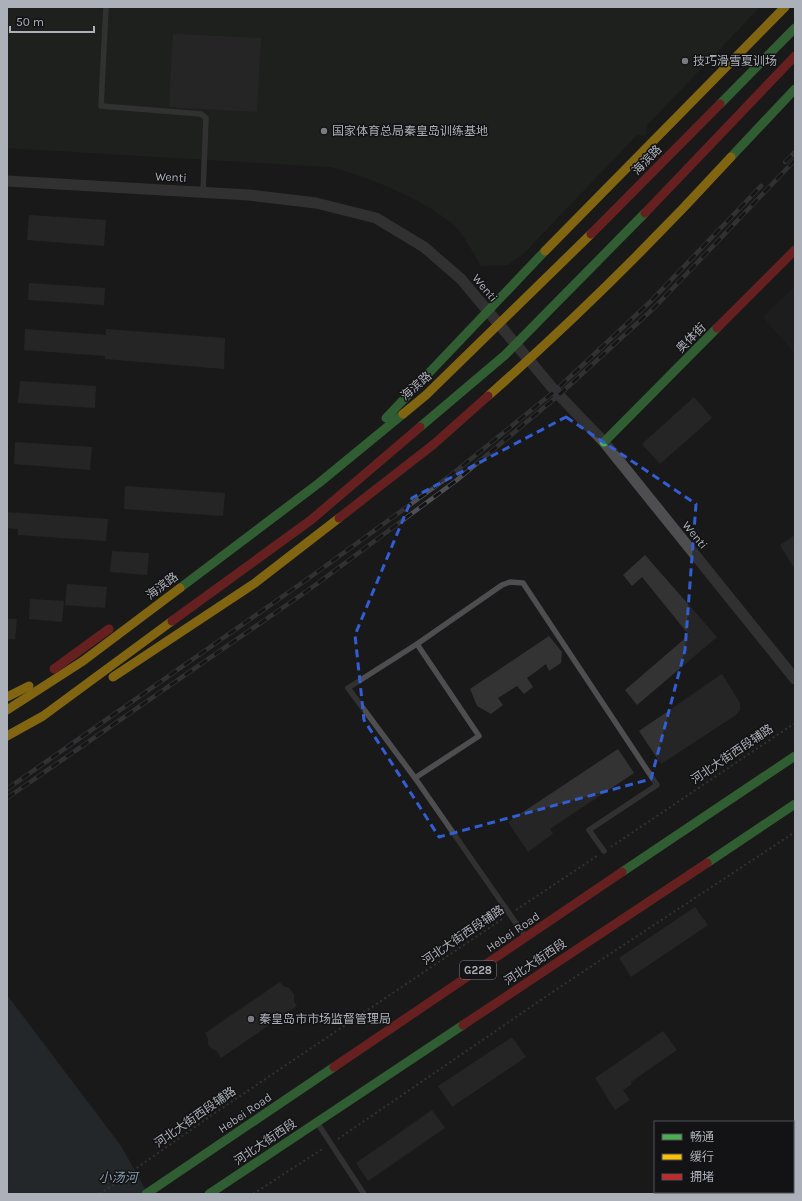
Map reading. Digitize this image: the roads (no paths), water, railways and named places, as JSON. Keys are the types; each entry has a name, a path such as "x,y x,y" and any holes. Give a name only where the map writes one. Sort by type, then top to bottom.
{"main road":[{"name":"海滨路","path":"7,697 35,683 227,544 381,423 487,309 659,132 785,7"},
{"name":"海滨路","path":"7,710 89,656 319,483 426,395 557,269 795,28"},
{"path":"7,736 43,716 311,520 504,355 648,210 795,56"},
{"path":"105,683 255,583 434,444 529,360 677,216 795,89"},
{"name":"奥体街","path":"604,442 795,250"},
{"path":"7,747 92,692"},
{"name":"Hebei Road","path":"146,1194 795,756"},
{"name":"河北大街西段","path":"209,1194 795,804"}],"street":[{"name":"Wenti","path":"7,181 249,195 316,203 376,218 424,247 461,279 555,391 604,442 795,679"}],"lane":[{"path":"106,7 101,106 201,114 206,118 203,192"},
{"path":"526,938 415,778 348,688 417,644 502,585 510,582 523,583 657,785 589,830 604,851"},
{"path":"415,778 479,736 417,644"},
{"path":"316,1122 364,1194"}],"water":[{"name":"小汤河","path":"7,995 121,1146 148,1194 7,1194"}],"railway":[{"path":"785,162 795,152"},
{"path":"7,798 314,586 457,480 559,395 655,307 795,160"},
{"path":"7,789 309,578 451,475 555,391 650,302 761,186"}],"place":[{"name":"技巧滑雪夏训场","path":"685,61"},
{"name":"国家体育总局秦皇岛训练基地","path":"324,131"},
{"name":"秦皇岛市市场监督管理局","path":"251,1019"}]}
